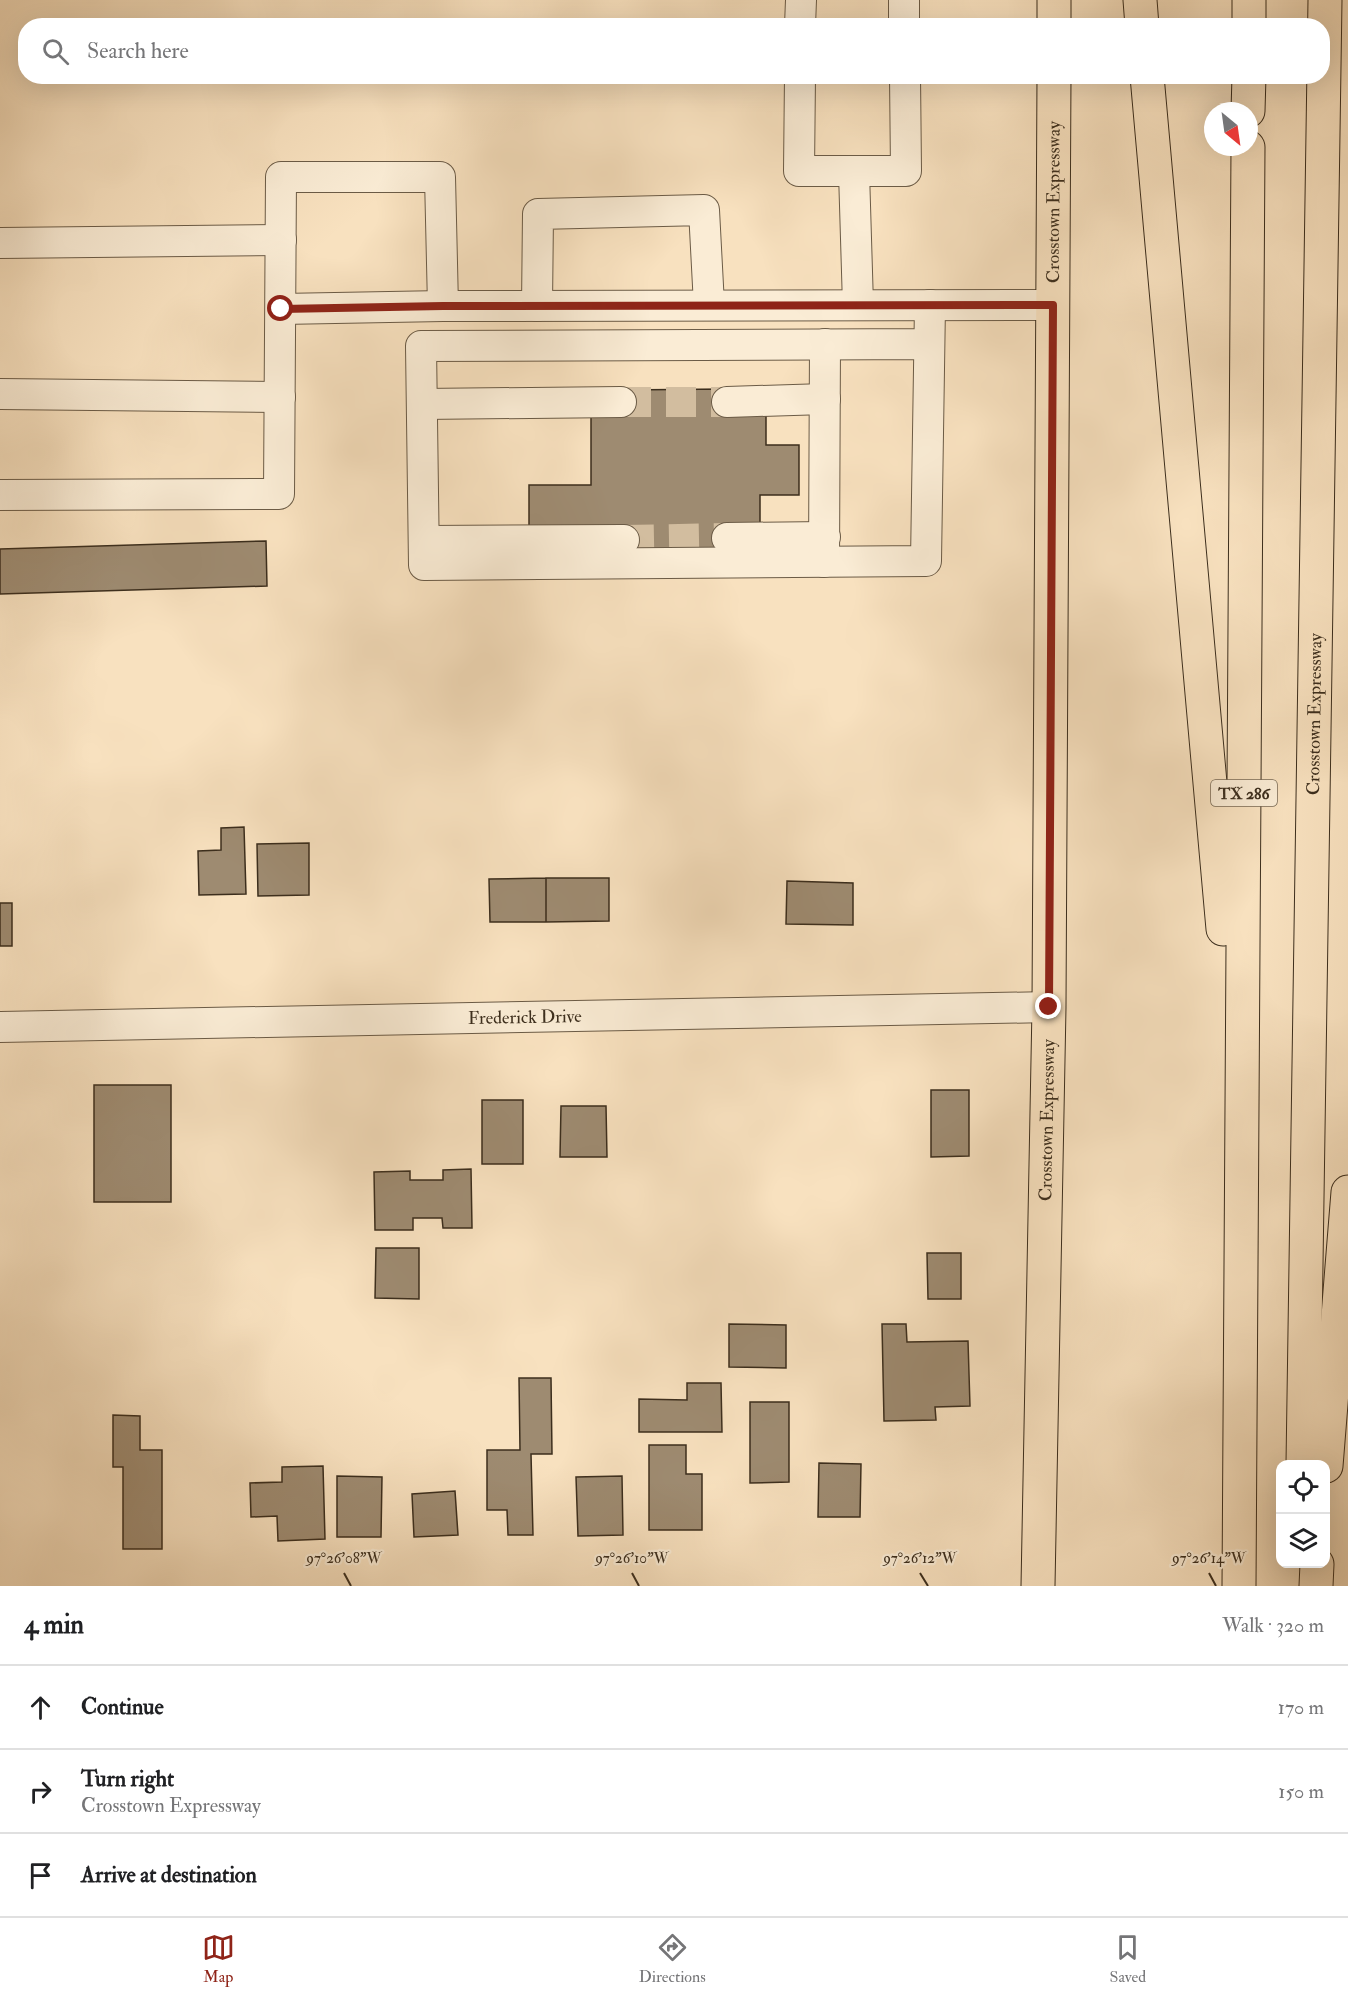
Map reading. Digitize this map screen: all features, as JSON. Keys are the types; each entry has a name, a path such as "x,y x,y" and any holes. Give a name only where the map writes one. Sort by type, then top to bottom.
{"main road":[{"path":"1054,0 1054,18"},
{"path":"1140,0 1141,18"},
{"path":"1249,0 1249,18"},
{"name":"Crosstown Expressway","path":"1325,0 1325,18"},
{"name":"Crosstown Expressway","path":"1038,1586 1049,1007 1054,84"},
{"path":"1148,84 1222,908 1239,1439"},
{"path":"1248,102 1249,84"},
{"name":"Crosstown Expressway","path":"1303,1460 1324,84"},
{"name":"TX 286","path":"1239,1586 1248,156"},
{"path":"1326,1460 1348,1192"},
{"path":"1301,1586 1302,1568"},
{"path":"1316,1586 1317,1568"}],"street":[{"path":"800,18 801,0"},
{"path":"904,0 904,18"},
{"path":"800,84 799,171 854,172 906,171 905,84"},
{"path":"854,172 858,305"},
{"path":"0,495 279,494 281,177 440,177 443,306"},
{"path":"537,306 538,214 704,210 709,305"},
{"path":"0,243 281,240"},
{"path":"727,538 926,561 930,305"},
{"path":"281,309 443,306 1053,305"},
{"path":"825,344 825,550"},
{"path":"825,550 424,565 421,346 929,344"},
{"path":"0,394 280,397"},
{"path":"727,402 825,399"},
{"path":"422,404 621,402"},
{"path":"424,541 624,540"},
{"name":"Frederick Drive","path":"0,1027 1049,1007"}],"building":[{"path":"727,389 766,413 766,445 799,445 799,495 760,495 760,530 727,550 625,551 529,530 529,485 591,485 591,414 621,390"},
{"path":"266,541 267,586 0,594 0,549"},
{"path":"244,827 246,894 199,895 198,851 221,850 221,828"},
{"path":"309,843 309,895 258,896 257,844"},
{"path":"546,878 546,922 490,922 489,879"},
{"path":"546,878 609,878 609,921 546,922"},
{"path":"787,881 853,883 853,925 786,924"},
{"path":"0,903 12,903 12,946 0,946"},
{"path":"94,1085 171,1085 171,1202 94,1202"},
{"path":"931,1090 969,1090 969,1156 931,1157"},
{"path":"482,1100 523,1100 523,1164 482,1164"},
{"path":"561,1106 606,1106 607,1157 560,1157"},
{"path":"471,1169 472,1228 443,1228 442,1218 413,1218 413,1230 375,1230 374,1172 410,1171 410,1180 443,1180 443,1170"},
{"path":"376,1248 419,1248 419,1299 375,1298"},
{"path":"927,1253 961,1253 961,1299 928,1299"},
{"path":"729,1324 786,1325 786,1368 729,1367"},
{"path":"882,1324 906,1324 907,1342 968,1341 970,1406 935,1407 936,1420 884,1421"},
{"path":"519,1378 551,1378 552,1454 531,1454 533,1535 508,1535 507,1510 487,1510 487,1450 520,1450"},
{"path":"687,1383 721,1383 722,1432 639,1432 639,1399 687,1400"},
{"path":"750,1402 789,1402 789,1482 750,1483"},
{"path":"113,1415 140,1416 140,1450 162,1450 162,1549 123,1549 123,1467 113,1467"},
{"path":"649,1445 686,1445 686,1474 702,1474 702,1530 649,1530"},
{"path":"819,1463 861,1464 860,1517 818,1517"},
{"path":"323,1466 325,1539 278,1541 277,1516 251,1517 250,1483 282,1482 282,1467"},
{"path":"337,1476 382,1477 381,1537 337,1537"},
{"path":"622,1476 623,1535 578,1536 576,1477"},
{"path":"455,1491 458,1535 414,1537 412,1494"}],"tunnel":[{"path":"621,402 727,402"},
{"path":"624,540 727,538"}],"route":[{"path":"281,309 443,306 1053,305 1049,1007"}]}
